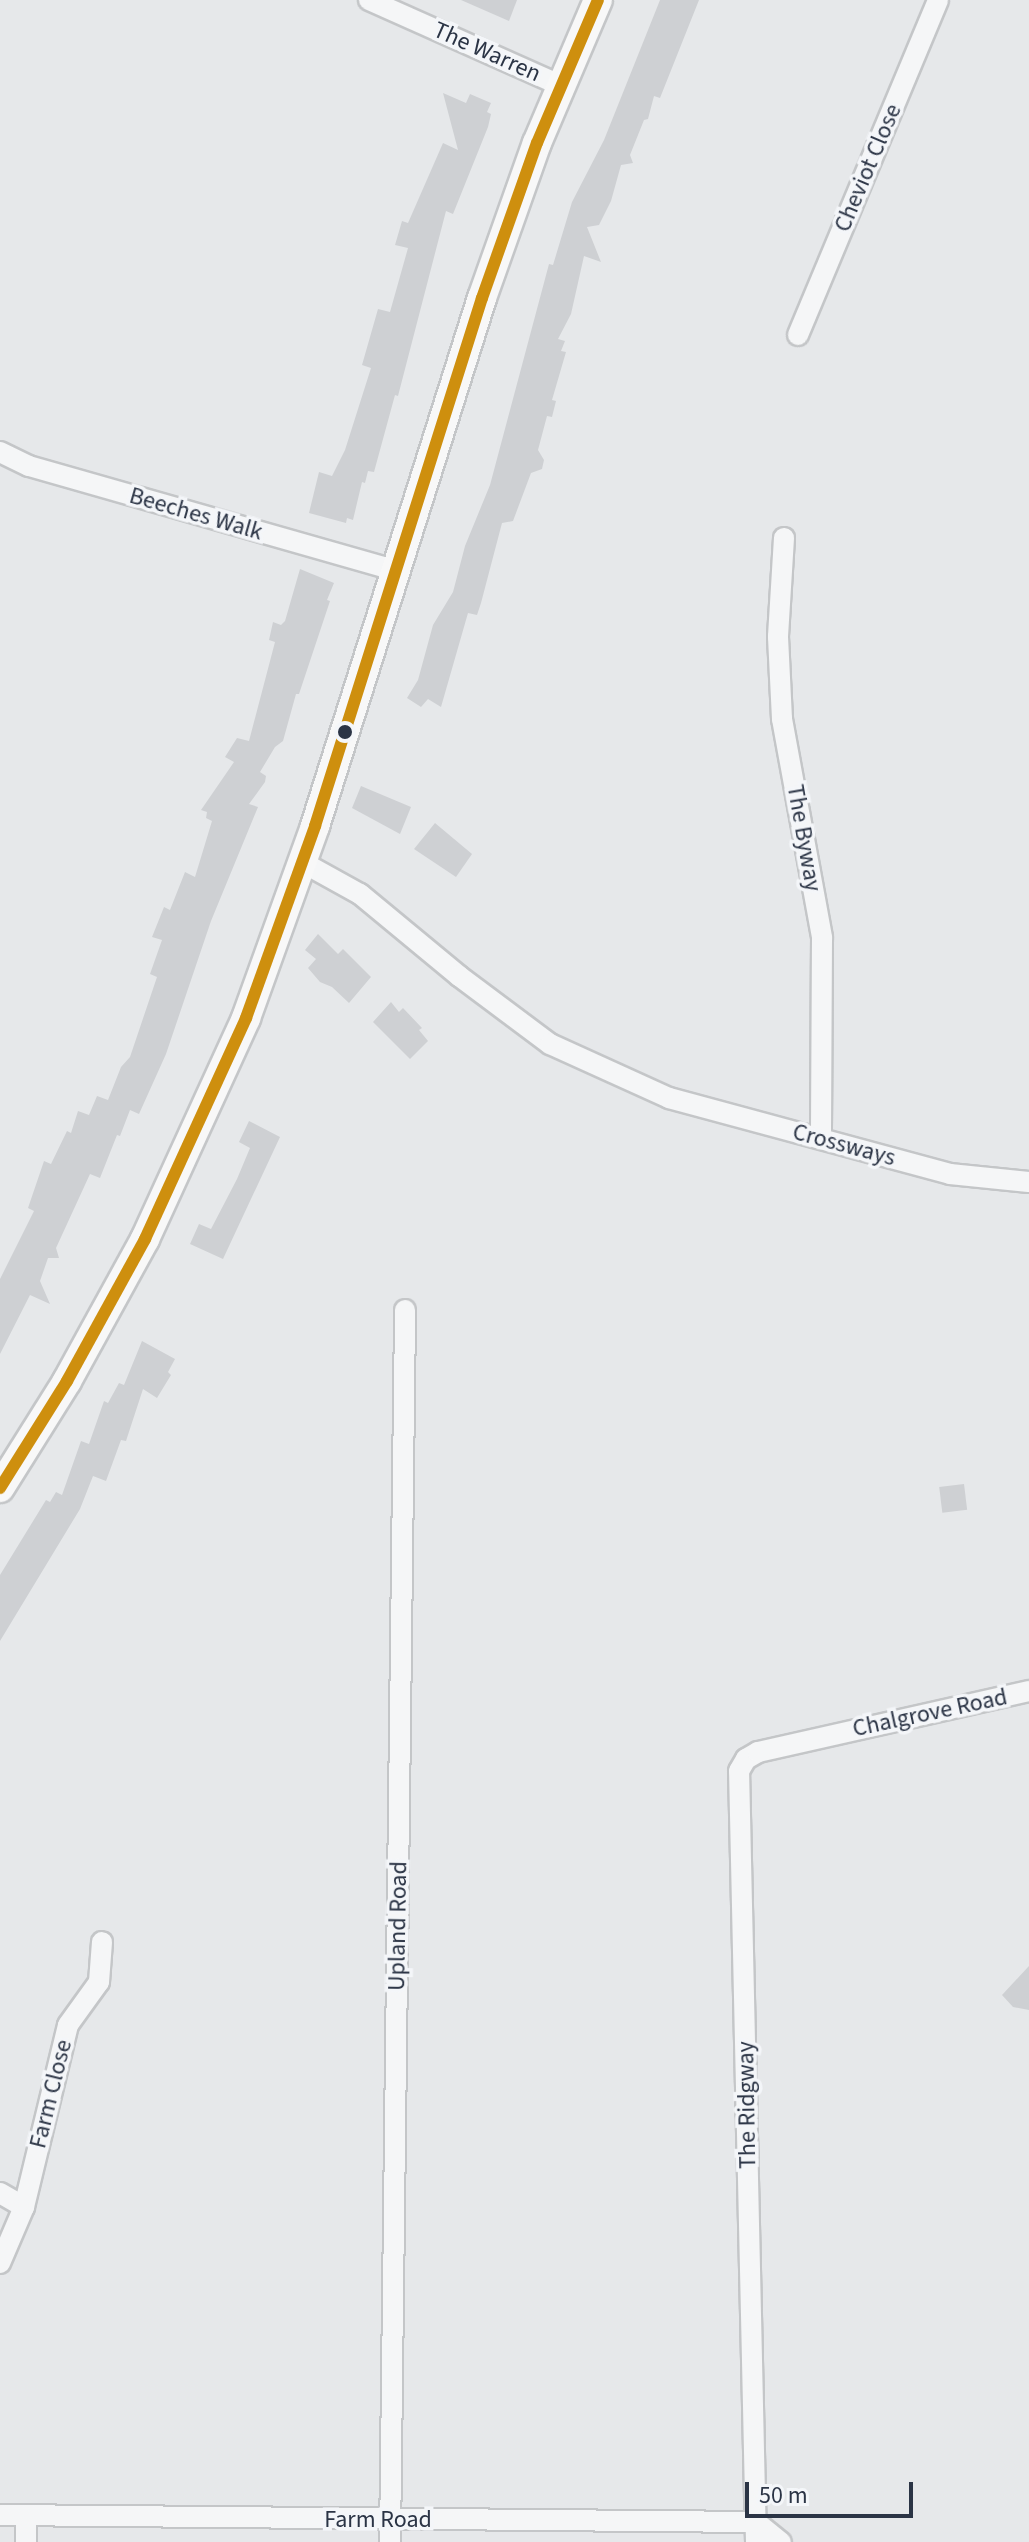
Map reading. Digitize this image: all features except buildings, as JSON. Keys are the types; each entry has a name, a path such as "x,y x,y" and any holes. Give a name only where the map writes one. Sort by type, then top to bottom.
{"street":[{"name":"The Warren","path":"369,0 560,85"},
{"path":"0,1488 67,1381 179,1172 246,1018 302,862 482,298 560,85 598,0"},
{"name":"Cheviot Close","path":"798,335 938,0"},
{"name":"Beeches Walk","path":"0,452 29,466 395,570"},
{"name":"The Byway","path":"784,538 778,637 782,719 822,938 821,1138"},
{"name":"Crossways","path":"302,862 360,894 459,976 550,1044 669,1098 950,1174 1029,1182"},
{"name":"Upland Road","path":"390,2542 405,1310"},
{"name":"Chalgrove Road","path":"830,1734 1029,1691"},
{"name":"The Ridgway","path":"756,2532 739,1771 746,1759 758,1752 830,1734"},
{"name":"Farm Close","path":"0,2263 24,2207 68,2025 99,1982 102,1942"},
{"path":"0,2193 24,2207"},
{"name":"Farm Road","path":"0,2515 391,2520 756,2532"},
{"path":"26,2516 26,2542"},
{"path":"756,2532 781,2542"}],"transit line":[{"path":"0,1488 67,1381 145,1239 246,1018 315,826 482,298 537,143 598,0"}]}
